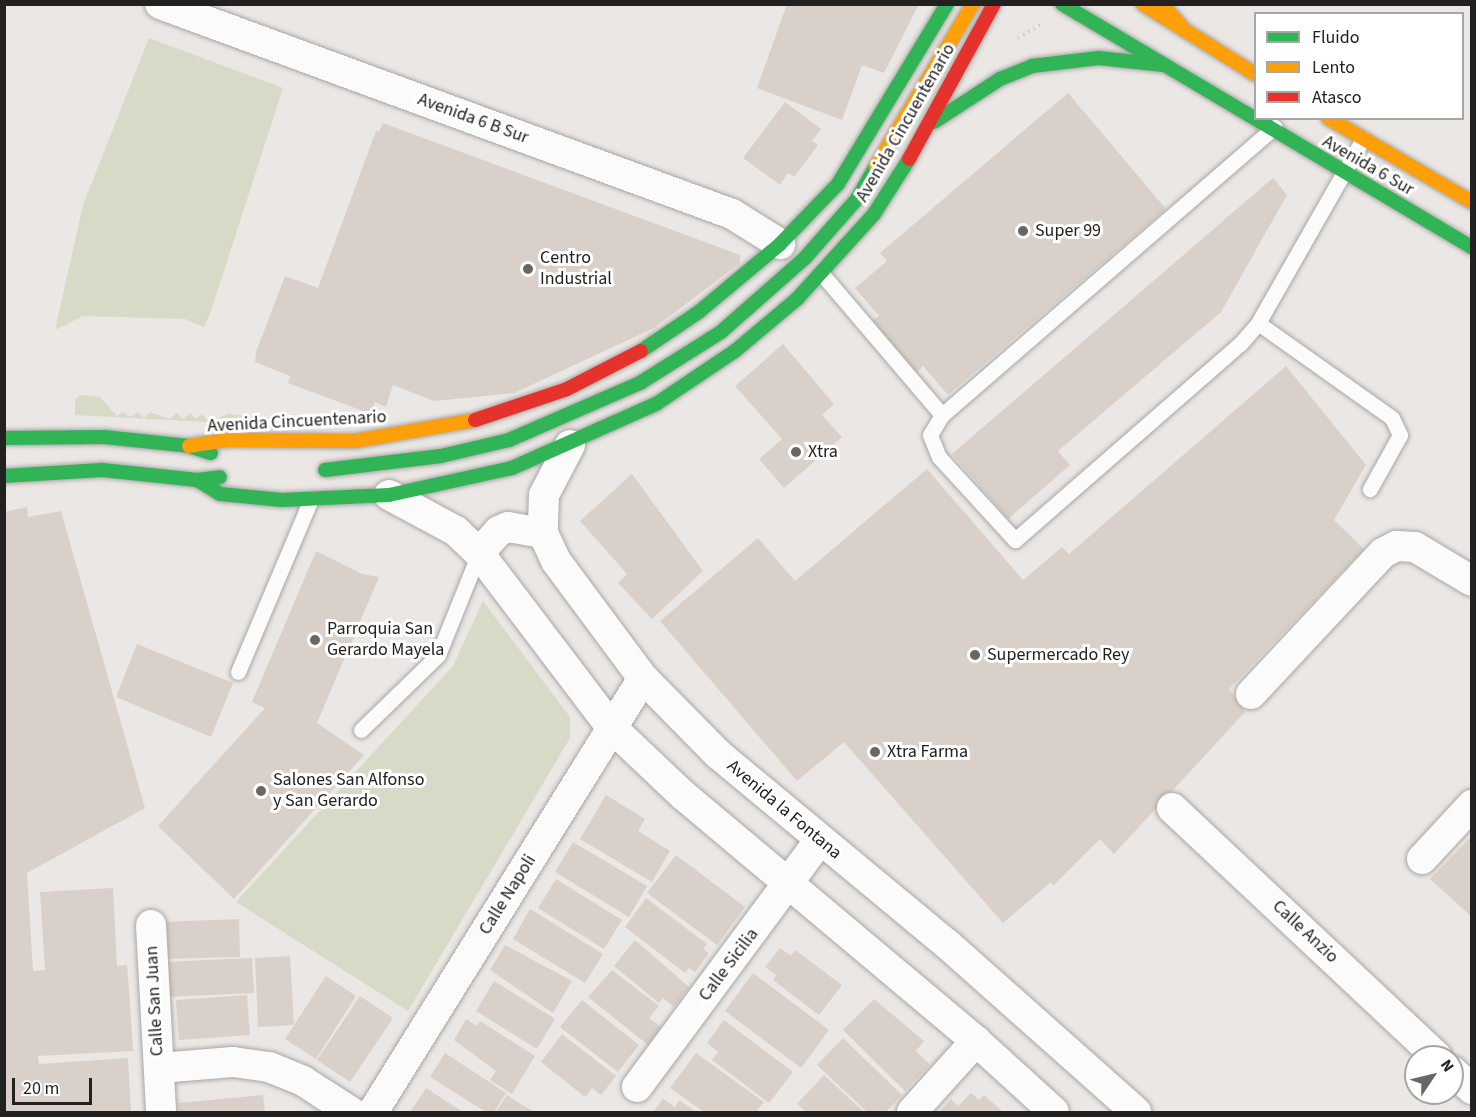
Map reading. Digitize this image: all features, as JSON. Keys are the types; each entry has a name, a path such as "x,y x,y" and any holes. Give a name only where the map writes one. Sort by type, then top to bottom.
{"main road":[{"name":"Avenida Cincuentenario","path":"189,446 225,440 355,441 437,430 500,414 567,389 630,358 700,311 780,244 838,184 946,4"},
{"name":"Avenida Cincuentenario","path":"318,470 441,456 509,440 640,383 721,332 805,258 857,199 972,4"},
{"name":"Avenida Cincuentenario","path":"197,480 220,494 311,499 390,495 512,468 570,445 656,404 735,351 797,299 874,214 930,124 994,4"},
{"name":"Avenida 6 Sur","path":"1062,4 1162,65 1254,113"},
{"path":"1143,4 1254,74"},
{"path":"1162,4 1184,29"},
{"path":"930,124 1000,79 1032,66 1099,58 1162,65"},
{"name":"Avenida 6 Sur","path":"1331,120 1472,202"},
{"name":"Avenida 6 Sur","path":"1276,125 1344,172 1472,247"},
{"path":"780,244 798,268 797,299"},
{"name":"Avenida Cincuentenario","path":"4,438 104,437 189,446 222,457"},
{"name":"Avenida Cincuentenario","path":"4,476 102,471 197,480 231,477"}],"street":[{"name":"Avenida 6 B Sur","path":"160,4 732,214 780,244"},
{"name":"Avenida la Fontana","path":"570,445 544,495 543,532 556,561 643,678 718,754 819,841 947,944 1136,1113"},
{"path":"390,495 456,531 479,553 610,727 788,885 976,1041 1054,1113"},
{"path":"479,553 499,531 508,527 543,532"},
{"path":"1251,694 1383,553 1396,546 1415,547 1472,581"},
{"name":"Calle Napoli","path":"373,1113 610,727 643,678"},
{"path":"1422,859 1472,805"},
{"name":"Calle Anzio","path":"1172,808 1424,1045"},
{"name":"Calle Sicilia","path":"637,1088 819,841"},
{"name":"Calle San Juan","path":"151,925 161,1113"},
{"path":"912,1113 976,1041"},
{"path":"159,1068 233,1062 269,1067 303,1081 351,1113"}],"lane":[{"path":"1276,125 942,416 930,435 939,457 1015,540 1240,344 1258,323 1363,139"},
{"path":"822,274 942,416"},
{"path":"1258,323 1392,418 1400,435 1370,489"},
{"path":"238,672 311,499"},
{"path":"361,730 438,655 479,553"}],"path":[{"path":"1014,39 1046,22 1062,4"}],"green space":[{"path":"149,38 283,88 204,327 185,319 83,316 55,330 83,205"},
{"path":"80,395 100,397 117,416 123,412 130,417 138,412 144,418 150,412 170,419 177,413 183,419 190,413 196,419 202,414 209,422 228,414 264,418 265,425 75,415 75,400"},
{"path":"483,601 570,717 570,738 408,1011 236,902 453,666"}],"building":[{"path":"787,4 919,4 884,73 862,65 842,120 757,88"},
{"name":"Super 99","path":"1068,93 1166,209 948,395 923,366 914,375 869,323 879,316 855,288 887,261 880,253"},
{"path":"785,102 821,129 812,141 818,145 794,177 788,173 780,185 743,158"},
{"name":"Centro Industrial","path":"383,123 740,255 740,263 654,328 514,393 434,401 393,385 386,407 375,402 371,414 288,383 290,376 255,362 256,352 285,276 318,288 376,131 379,132"},
{"path":"1273,178 1287,195 1221,312 1058,451 1070,465 1008,519 952,454"},
{"path":"783,344 834,404 822,415 842,437 784,488 759,459 782,439 735,386"},
{"name":"Supermercado Rey","path":"1286,366 1366,465 1334,520 1364,549 1229,689 1245,712 1114,854 1100,839 1053,886 1051,882 1003,923 844,742 797,781 660,621 758,538 795,581 927,469 1023,580 1062,547 1069,554"},
{"path":"632,474 703,571 652,619 618,583 627,574 580,521"},
{"path":"27,507 28,517 61,511 145,808 27,873 33,971 45,970 40,892 113,888 117,966 127,965 130,1003 133,1051 38,1056 39,1064 128,1058 131,1112 4,1112 4,512"},
{"name":"Salones San Alfonso y San Gerardo","path":"316,551 362,574 379,577 317,723 364,755 234,899 158,826 265,708 252,702"},
{"path":"137,644 233,683 211,737 116,697"},
{"path":"606,795 645,819 638,831 670,851 652,882 580,839"},
{"path":"1472,836 1472,917 1430,879"},
{"path":"573,842 647,886 629,917 555,872"},
{"path":"676,855 745,907 717,945 647,893"},
{"path":"556,879 622,920 604,949 538,908"},
{"path":"646,898 707,944 703,949 709,953 695,972 689,968 685,973 625,927"},
{"path":"530,909 603,954 585,983 513,939"},
{"path":"239,919 240,957 163,959 162,922"},
{"path":"635,940 689,987 674,1007 663,998 659,1003 614,966"},
{"path":"505,945 572,981 553,1013 490,970"},
{"path":"780,948 791,956 795,950 842,985 819,1015 773,980 776,975 765,967"},
{"path":"290,956 294,1025 258,1027 255,958"},
{"path":"252,958 254,993 166,997 164,962"},
{"path":"612,970 659,1006 649,1018 662,1028 648,1045 588,997"},
{"path":"753,973 829,1030 801,1068 725,1011"},
{"path":"326,976 356,996 316,1059 285,1039"},
{"path":"494,981 555,1019 537,1049 476,1011"},
{"path":"247,995 250,1035 179,1040 176,1000"},
{"path":"360,996 393,1018 350,1082 317,1060"},
{"path":"874,999 924,1041 916,1051 930,1065 905,1091 843,1030"},
{"path":"582,1000 639,1045 618,1072 560,1027"},
{"path":"466,1019 477,1026 480,1021 535,1056 512,1094 490,1080 496,1071 454,1040"},
{"path":"724,1020 793,1072 769,1103 712,1060 718,1052 707,1043"},
{"path":"562,1034 616,1076 601,1095 592,1088 585,1097 541,1062"},
{"path":"843,1038 902,1095 886,1112 867,1112 817,1065"},
{"path":"445,1053 506,1093 494,1112 486,1112 430,1077"},
{"path":"696,1053 764,1102 756,1112 704,1112 670,1088"},
{"path":"824,1075 864,1112 806,1112 797,1104"},
{"path":"426,1088 463,1112 410,1112"},
{"path":"971,1093 979,1100 984,1095 1003,1112 939,1112 951,1099 958,1106"},
{"path":"263,1095 265,1112 179,1112 178,1103"},
{"path":"507,1095 534,1112 496,1112"},
{"path":"663,1099 675,1107 679,1100 696,1112 653,1112"}],"traffic: fast":[{"path":"641,351 700,311 780,244 838,184 947,4"},
{"path":"1062,4 1254,118"},
{"path":"934,122 1000,79 1032,66 1099,58 1162,65"},
{"path":"1258,120 1472,247"},
{"path":"197,480 220,494 282,500 389,495 512,468 656,404 735,351 797,299 874,214 909,159"},
{"path":"325,470 441,456 509,440 640,383 721,332 805,258 857,199 876,166"},
{"path":"4,438 104,437 189,446 211,453"},
{"path":"4,476 102,470 197,480 220,477"}],"traffic: slow":[{"path":"876,166 973,4"},
{"path":"1143,4 1254,74"},
{"path":"1162,4 1184,29"},
{"path":"1331,120 1472,202"},
{"path":"189,446 225,440 355,441 475,420"}],"traffic: jam":[{"path":"909,159 994,4"},
{"path":"475,420 567,389 641,351"}],"place":[{"name":"Super 99","path":"1023,231"},
{"name":"Centro Industrial","path":"528,269"},
{"name":"Xtra","path":"796,452"},
{"name":"Parroquia San Gerardo Mayela","path":"315,640"},
{"name":"Supermercado Rey","path":"975,655"},
{"name":"Xtra Farma","path":"875,752"},
{"name":"Salones San Alfonso y San Gerardo","path":"261,791"}]}
